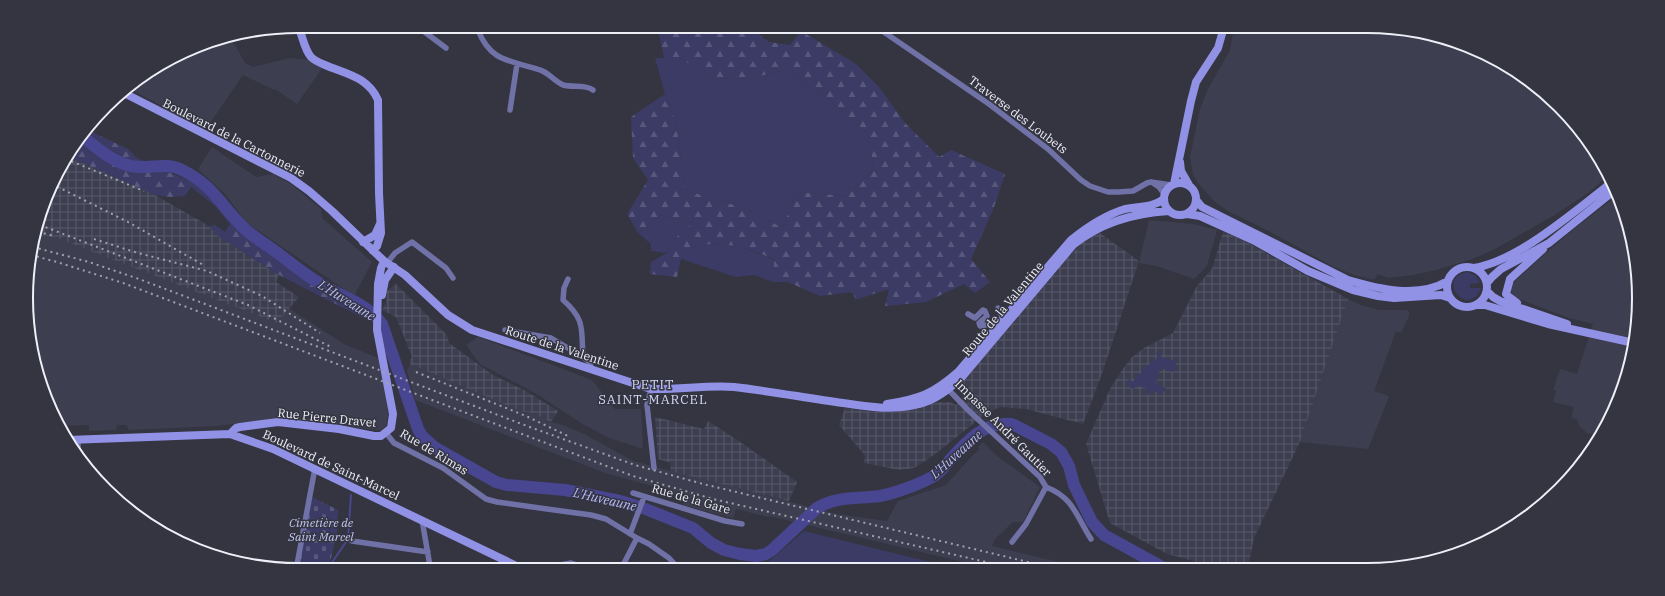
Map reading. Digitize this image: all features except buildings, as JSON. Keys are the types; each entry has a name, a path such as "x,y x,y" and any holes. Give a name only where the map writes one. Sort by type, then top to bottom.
{"main road":[{"path":"301,33 307,50 312,58 323,64 359,78 369,86 375,94 378,107 380,224 382,233 377,246 373,251"},
{"path":"1222,33 1218,48 1196,82 1180,157 1172,185 1164,197 1164,203 1169,211 1178,215 1187,214 1200,216 1253,240 1308,270 1353,290 1394,298 1441,295 1450,298 1459,306 1466,308 1485,305 1548,324 1629,341"},
{"name":"Boulevard de la Cartonnerie","path":"128,95 291,178 332,211 385,262"},
{"path":"1180,157 1181,172 1195,192 1197,201 1202,206 1249,229 1331,273 1374,288 1401,290 1434,288 1448,281"},
{"path":"1172,185 1184,183 1189,185"},
{"path":"1450,298 1447,290 1448,281 1451,275 1461,268 1474,268 1497,262 1554,228 1607,186"},
{"path":"1526,309 1509,298 1506,294 1510,279 1549,243 1611,194"},
{"name":"Route de la Valentine","path":"385,262 406,275 448,315 472,330 651,389 664,390 715,386 734,387 873,408 902,408 933,399 946,387 962,376 1003,319 1071,240 1101,219 1125,209 1154,205 1164,197"},
{"path":"1187,214 1195,206 1197,201"},
{"path":"1131,218 1132,212 1137,208"},
{"name":"Route de la Valentine","path":"986,343 998,334 1073,245 1091,232 1106,224 1169,211"},
{"path":"363,242 375,235 380,224"},
{"path":"1478,305 1482,301 1492,277 1501,269 1549,243"},
{"name":"Rue Pierre Dravet","path":"230,434 236,428 240,427 278,422 339,429 374,436 381,436 391,428 393,414 378,330 378,284 381,268 385,262"},
{"name":"Rue Pierre Dravet","path":"378,306 382,299 385,280 394,267"},
{"path":"1474,268 1485,276 1487,287 1493,297 1500,301 1526,309 1584,331"},
{"path":"998,334 1003,323 1003,319"},
{"name":"Boulevard de Saint-Marcel","path":"75,439 230,434 272,449 314,468 422,520 503,563"}],"street":[{"path":"426,33 446,48"},
{"path":"480,33 488,48 501,59 542,70 563,84 589,87 593,90"},
{"name":"Traverse des Loubets","path":"885,33 989,104 1048,149 1081,180 1090,186 1108,192 1128,192 1138,189 1151,182"},
{"path":"510,110 517,64"},
{"path":"1151,182 1172,185"},
{"path":"1151,182 1159,187 1164,197"},
{"path":"385,262 395,253 412,242 446,268 453,278"},
{"path":"568,279 564,288 563,300 575,311 579,319 582,332 583,357"},
{"path":"968,314 975,318 983,310 985,311 987,316 979,323 980,326 984,326 995,320 1003,319 998,308"},
{"path":"505,330 557,340 589,362 594,371"},
{"name":"Impasse André Gautier","path":"946,387 1040,477 1046,487"},
{"path":"651,389 647,406 654,468"},
{"name":"Rue de Rimas","path":"386,433 394,442 443,468 486,499 497,502 599,517 649,544 674,563"},
{"path":"78,439 78,445"},
{"path":"297,563 314,468"},
{"path":"1012,542 1026,524 1046,487 1056,491 1068,500 1091,539"},
{"name":"Rue de la Gare","path":"633,493 643,498 725,521 742,524"},
{"path":"630,534 643,498"},
{"path":"422,520 430,563"},
{"path":"624,563 637,538"},
{"path":"352,541 428,552"}],"shaded area":[{"path":"1233,33 1367,33 1402,35 1452,47 1484,60 1500,69 1542,99 1566,123 1577,137 1604,179 1591,191 1553,216 1495,249 1472,259 1413,275 1388,278 1378,274 1374,280 1354,275 1334,267 1267,230 1228,211 1214,201 1193,175 1190,157 1200,109 1208,89 1230,50"},
{"path":"233,41 245,63 253,67 290,58 310,60 323,67 297,104 275,89 274,90 243,75 206,129 133,91 151,78 181,60 213,47"},
{"path":"212,147 256,177 273,174 291,184 321,209 322,218 372,262 354,296 247,223 225,194 198,169"},
{"path":"73,159 155,195 152,220 344,344 378,358 386,395 388,415 386,425 381,430 278,418 217,426 129,430 126,425 117,425 116,430 89,431 89,425 66,426 60,415 42,367 35,333 33,298 35,263 38,246 53,197 60,181"},
{"path":"73,159 155,195 209,226 218,236 279,275 276,282 299,297 277,323 60,239 41,235 53,197 60,181"},
{"path":"1613,199 1623,229 1630,263 1632,298 1630,333 1627,350 1612,399 1605,415 1593,434 1587,433 1580,427 1577,420 1571,417 1574,407 1553,402 1556,391 1553,390 1560,369 1577,374 1593,324 1569,318 1517,298 1513,295 1511,289 1513,283 1574,229"},
{"path":"1149,220 1193,224 1217,230 1207,266 1194,279 1157,266 1139,263"},
{"path":"1097,231 1139,261 1103,371 1083,424 1026,409 1000,407 988,412 934,455 914,468 899,470 864,463 865,457 863,453 839,425 845,408 873,412 896,412 925,406 936,402 950,402 956,405 964,397 962,383 1058,267 1081,244"},
{"path":"1223,232 1243,240 1348,299 1300,442 1254,538 1249,563 1201,563 1167,554 1110,523 1086,444 1110,389 1122,370 1132,357 1144,348 1173,333 1197,286 1212,269"},
{"path":"396,284 447,335 449,343 493,375 526,391 558,411 551,422 533,413 520,411 410,364 410,359 412,357 396,317 382,310 386,302 387,291"},
{"path":"1348,299 1358,304 1379,310 1407,310 1409,313 1401,333 1396,331 1374,391 1389,397 1368,449 1300,442"},
{"path":"478,337 592,380 615,409 641,409 643,449 609,438 581,423 535,393 480,364 466,345"},
{"path":"410,364 520,411 533,413 551,422 563,425 586,435 633,461 837,514 887,521 898,501 946,485 980,449 978,447 983,442 997,456 1040,487 1023,522 1013,522 995,539 992,546 1063,563 968,563 736,509 733,518 683,505 684,497 658,490 659,488 605,473 415,400 407,371"},
{"path":"655,417 704,429 708,421 797,482 789,501 670,471 671,463 658,459"}],"green space":[{"path":"659,33 757,33 769,42 790,45 799,33 804,33 856,64 879,87 905,123 939,157 951,150 1005,174 993,210 971,259 990,282 975,293 964,284 926,302 885,306 889,289 855,300 853,292 820,296 774,276 774,259 740,246 710,244 690,248 681,259 677,277 650,274 651,262 667,253 673,240 693,223 660,215 638,233 627,214 648,180 633,158 631,117 665,94 676,122 685,190 744,208 783,228 796,192 846,196 874,170 868,134 826,97 785,70 738,81 706,75 680,58 664,58"},
{"path":"655,58 680,58 706,75 738,81 785,70 826,97 868,134 874,170 846,196 796,192 783,228 744,208 685,190 676,122 665,94"},
{"path":"93,131 94,133 128,149 137,158 190,181 217,199 234,221 326,280 372,307 371,322 279,275 218,236 209,226 215,225 225,232 230,224 215,206 191,187 185,196 170,197 155,195 73,159"},
{"path":"660,215 693,223 673,240 667,253 651,251 651,244 638,233"},
{"path":"710,244 740,246 774,260 774,276 789,282 773,282 754,275 736,277 681,259 690,248"},
{"path":"1468,272 1476,276 1480,283 1470,284 1470,288 1481,288 1475,297 1469,300 1462,298 1457,294 1454,288 1454,281 1458,275"},
{"path":"1161,352 1161,357 1177,361 1174,372 1160,368 1156,384 1166,388 1162,394 1150,390 1149,395 1145,394 1147,389 1136,385 1134,389 1129,387 1127,381 1129,379 1133,382 1145,367 1158,358 1156,353"},
{"name":"Cimetière de Saint Marcel","path":"312,497 338,510 337,534 330,563 299,563"},
{"path":"804,531 935,563 767,563"}],"waterway":[{"name":"L'Huveaune","path":"86,139 108,156 124,164 141,167 172,167 193,176 203,183 238,222 253,236 272,248 302,272 327,288 361,305 369,311 382,324 418,429 422,436 434,447 496,482 507,485 565,490 620,501 643,508 693,528 711,543 724,550 756,556 766,554 772,550 817,508 832,501 886,495 922,482 938,473 976,434 993,426 1012,424 1051,444 1061,452 1069,466 1074,485 1092,522 1104,535 1155,563"},
{"path":"333,563 348,539 351,495"}],"railway":[{"path":"71,161 144,191"},
{"path":"57,187 128,222 205,266"},
{"path":"43,226 248,305 331,347"},
{"path":"41,233 55,236"},
{"path":"94,239 138,253 207,271 262,296 320,333"},
{"path":"38,248 89,262 139,279 527,426 635,465 703,484 1032,563"},
{"path":"36,256 123,283 633,476 713,499 990,563"},
{"path":"416,372 526,416 570,437"}],"district":[{"name":"PETIT SAINT-MARCEL","path":"653,392"}]}
